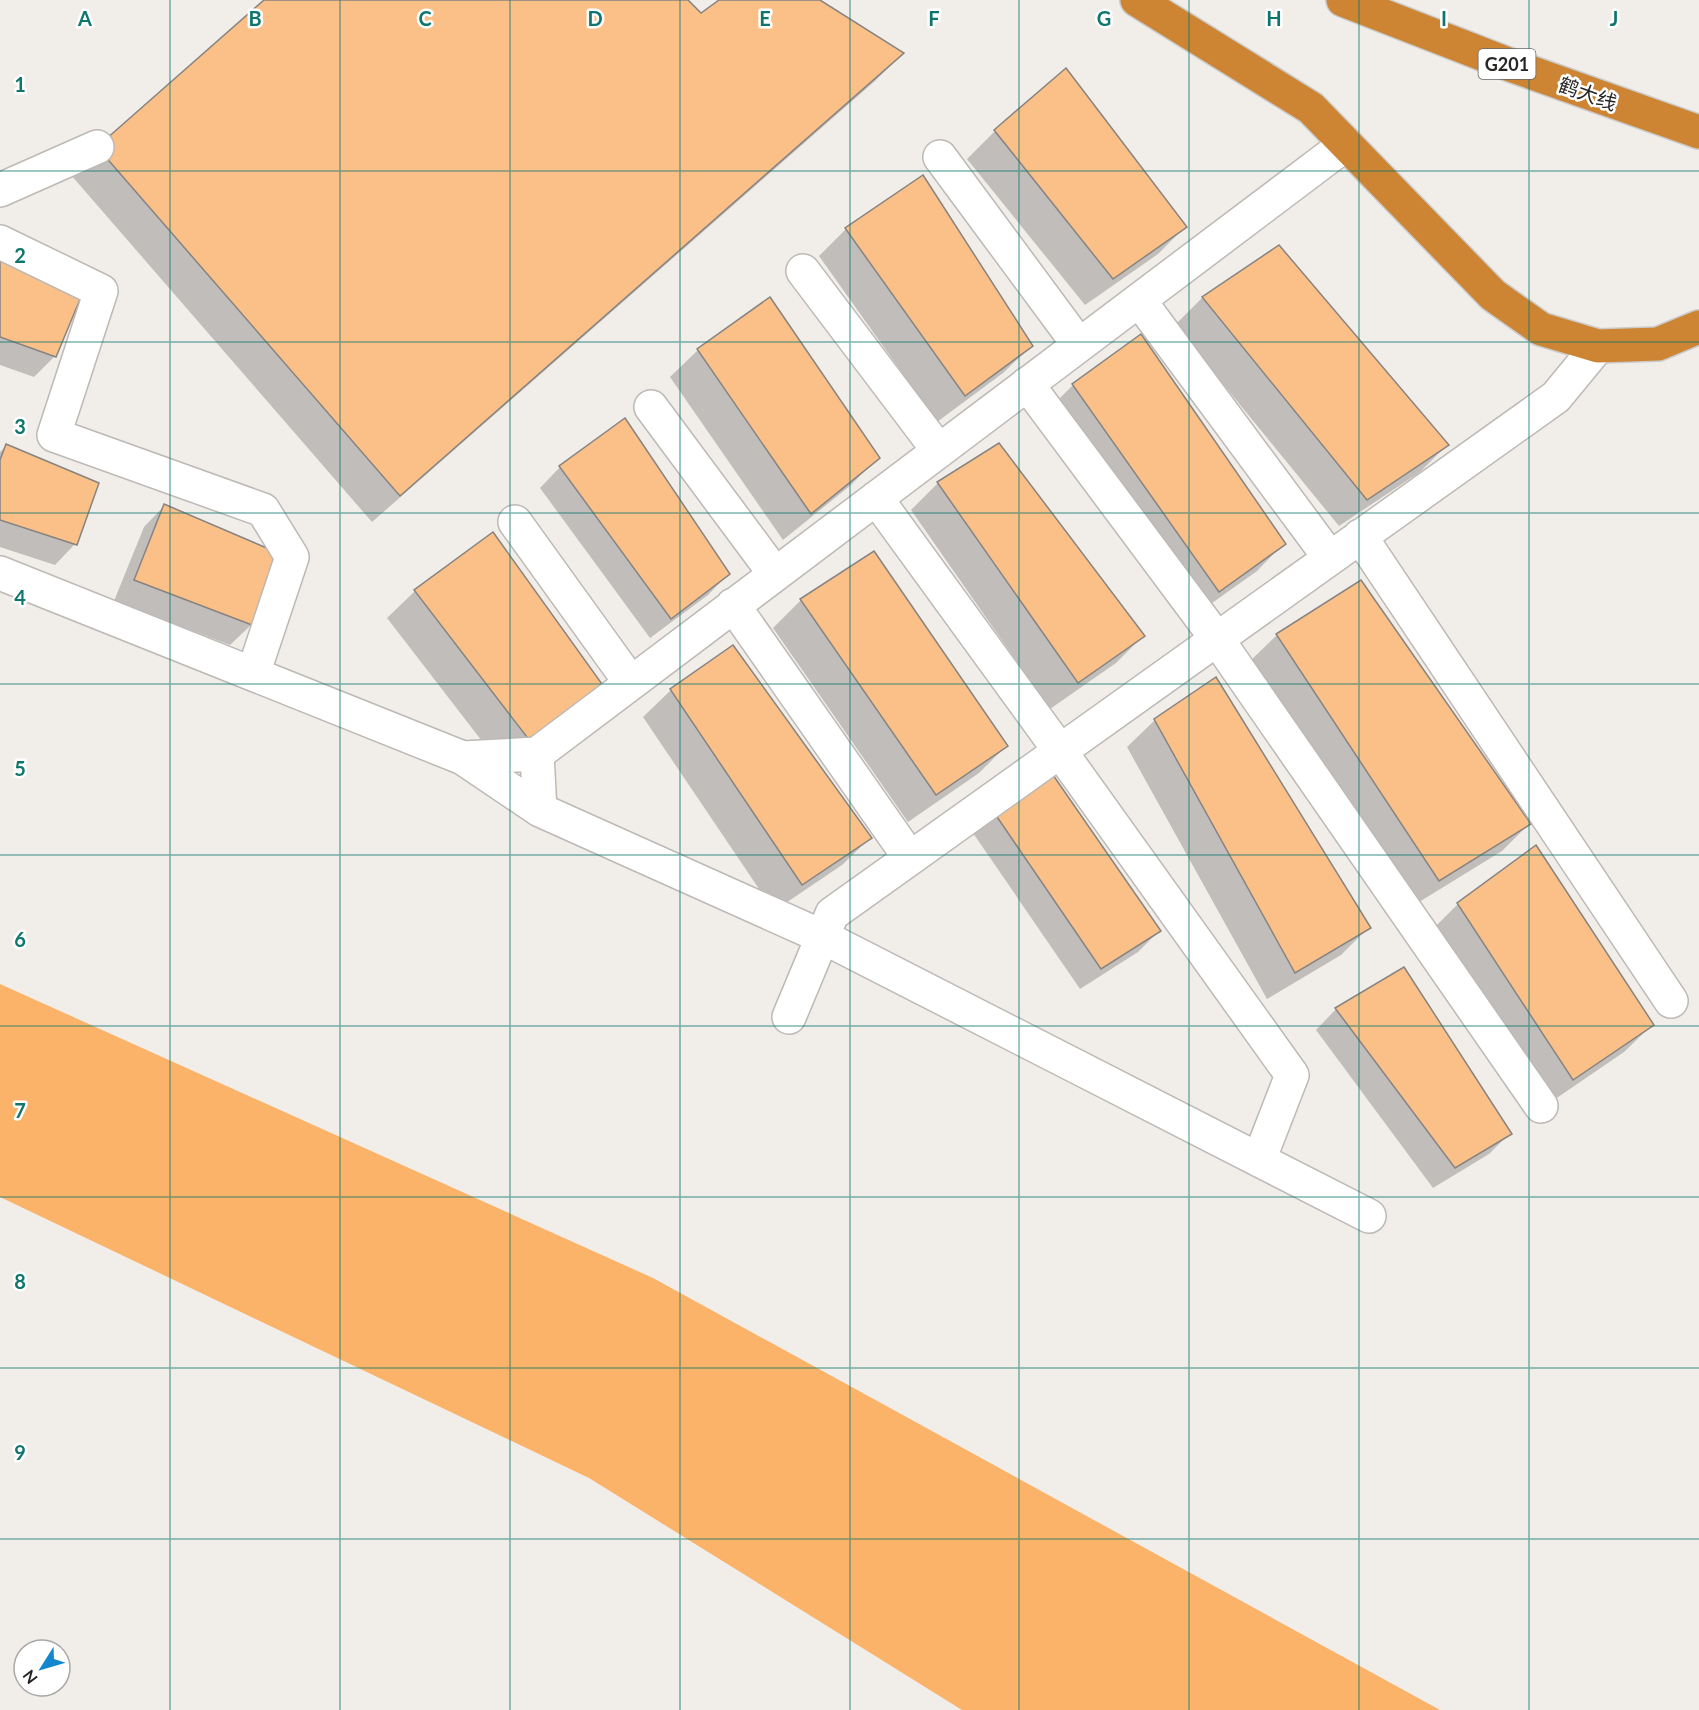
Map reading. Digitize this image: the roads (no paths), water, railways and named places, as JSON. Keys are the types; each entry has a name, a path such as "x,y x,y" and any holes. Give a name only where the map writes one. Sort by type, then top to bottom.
{"highway":[{"path":"1137,0 1311,108 1493,296 1542,329 1598,346 1658,344 1699,327"},
{"name":"鹤大线","path":"1343,0 1513,66 1686,128"}],"street":[{"path":"463,758 537,754 1346,144"},
{"path":"0,190 97,147"},
{"path":"940,157 1079,345"},
{"path":"0,242 101,291 54,435 262,510 292,557 253,674"},
{"path":"803,271 939,451"},
{"path":"1139,300 1330,558"},
{"path":"789,1017 832,914 1556,397 1598,346"},
{"path":"1027,384 1217,639 1541,1106"},
{"path":"651,407 775,574"},
{"path":"876,498 1292,1075 1259,1160"},
{"path":"515,522 631,683"},
{"path":"1360,536 1671,1001"},
{"path":"0,573 463,758 540,810 822,937 1369,1216"},
{"path":"734,605 910,858"},
{"path":"537,754 540,810"}]}
